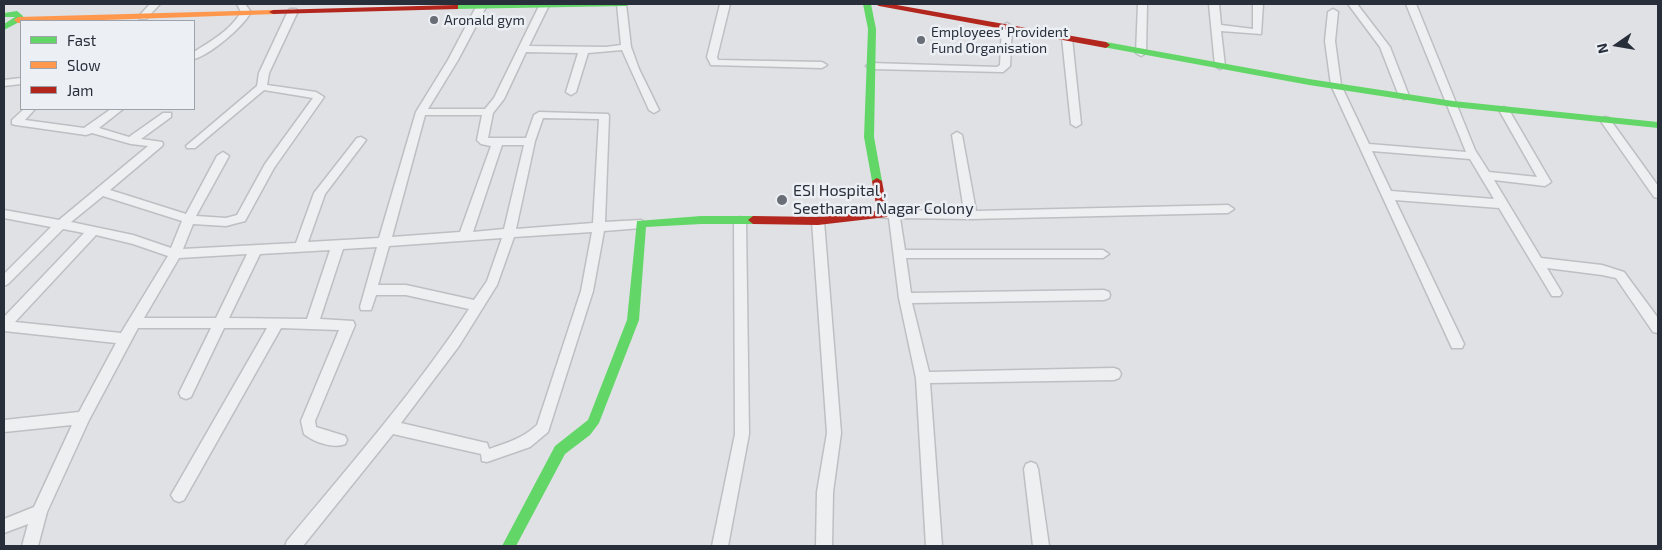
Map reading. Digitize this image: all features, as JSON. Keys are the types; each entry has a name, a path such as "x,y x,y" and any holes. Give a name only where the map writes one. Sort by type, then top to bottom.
{"street":[{"path":"10,4 4,14 13,22"},
{"path":"4,39 25,4"},
{"path":"143,17 155,4"},
{"path":"622,4 626,47 634,69 654,110"},
{"path":"65,20 143,17 244,8 294,11 339,7 425,5 481,7 626,4"},
{"path":"725,4 712,57 714,62 822,65"},
{"path":"867,4 872,29 869,137 900,254 905,298 923,378 934,546"},
{"path":"879,4 1007,26 1141,53 1453,104 1658,125"},
{"path":"1141,53 1142,4"},
{"path":"1214,4 1220,66"},
{"path":"1216,27 1258,32 1258,4"},
{"path":"1352,4 1385,47 1404,96"},
{"path":"1411,4 1473,156 1556,293"},
{"path":"530,140 484,142 482,140 488,112 499,99 544,5"},
{"path":"366,307 421,112 454,60 481,7"},
{"path":"195,55 229,32 244,8"},
{"path":"191,146 262,86 264,73 294,11"},
{"path":"1333,12 1330,41 1336,85 1456,344"},
{"path":"871,66 999,70 1005,66 1007,26"},
{"path":"1067,38 1076,124"},
{"path":"524,48 606,50 626,47"},
{"path":"571,92 584,50"},
{"path":"4,84 20,81"},
{"path":"102,191 189,219 225,222 241,218 270,167 319,97 316,94 262,86"},
{"path":"29,110 16,122 86,132 117,110"},
{"path":"1485,175 1545,182 1504,110"},
{"path":"421,112 488,112"},
{"path":"131,140 167,115"},
{"path":"293,546 390,427 454,342 493,282 509,234 530,140 539,115 604,116 598,228 587,291 543,428 536,436 521,445 485,452 390,427"},
{"path":"1605,120 1658,194"},
{"path":"4,281 59,226 158,144 131,140 92,129"},
{"path":"957,135 971,215"},
{"path":"301,246 320,193 361,140"},
{"path":"465,236 498,142"},
{"path":"1364,147 1473,156"},
{"path":"30,546 39,512 83,418 125,339 175,254 189,219 223,156"},
{"path":"1387,195 1503,204"},
{"path":"4,214 59,226 94,230 156,246 175,254 641,224 818,221 889,214 971,215 1228,209"},
{"path":"720,546 742,434 740,221"},
{"path":"818,221 834,433 825,492 824,546"},
{"path":"509,546 560,450 570,439 588,430 594,423 633,320 641,224"},
{"path":"4,326 94,230"},
{"path":"312,324 338,244"},
{"path":"186,393 256,249"},
{"path":"900,254 1103,254"},
{"path":"1538,262 1602,270 1620,275 1658,328"},
{"path":"372,290 406,290 476,306"},
{"path":"905,298 1104,295"},
{"path":"134,323 348,325 308,421 309,430 316,435 340,440"},
{"path":"179,495 277,323"},
{"path":"4,326 125,339"},
{"path":"923,378 1114,374"},
{"path":"4,426 83,418"},
{"path":"1031,469 1042,546"},
{"path":"4,526 39,512"}],"traffic: fast":[{"path":"455,7 626,4"},
{"path":"867,4 872,29 869,137 877,181"},
{"path":"4,15 17,14 20,18 4,28"},
{"path":"1106,45 1309,82 1453,104 1658,125"},
{"path":"509,546 560,450 586,431 593,423 633,320 641,224 701,220 753,220"}],"traffic: slow":[{"path":"18,20 273,12"}],"traffic: jam":[{"path":"879,4 1106,45"},
{"path":"273,12 455,7"},
{"path":"753,220 818,221 883,214 877,181"}],"place":[{"name":"Aronald gym","path":"434,20"},
{"name":"Employees' Provident Fund Organisation","path":"921,40"},
{"name":"ESI Hospital , Seetharam Nagar Colony","path":"782,200"}]}
